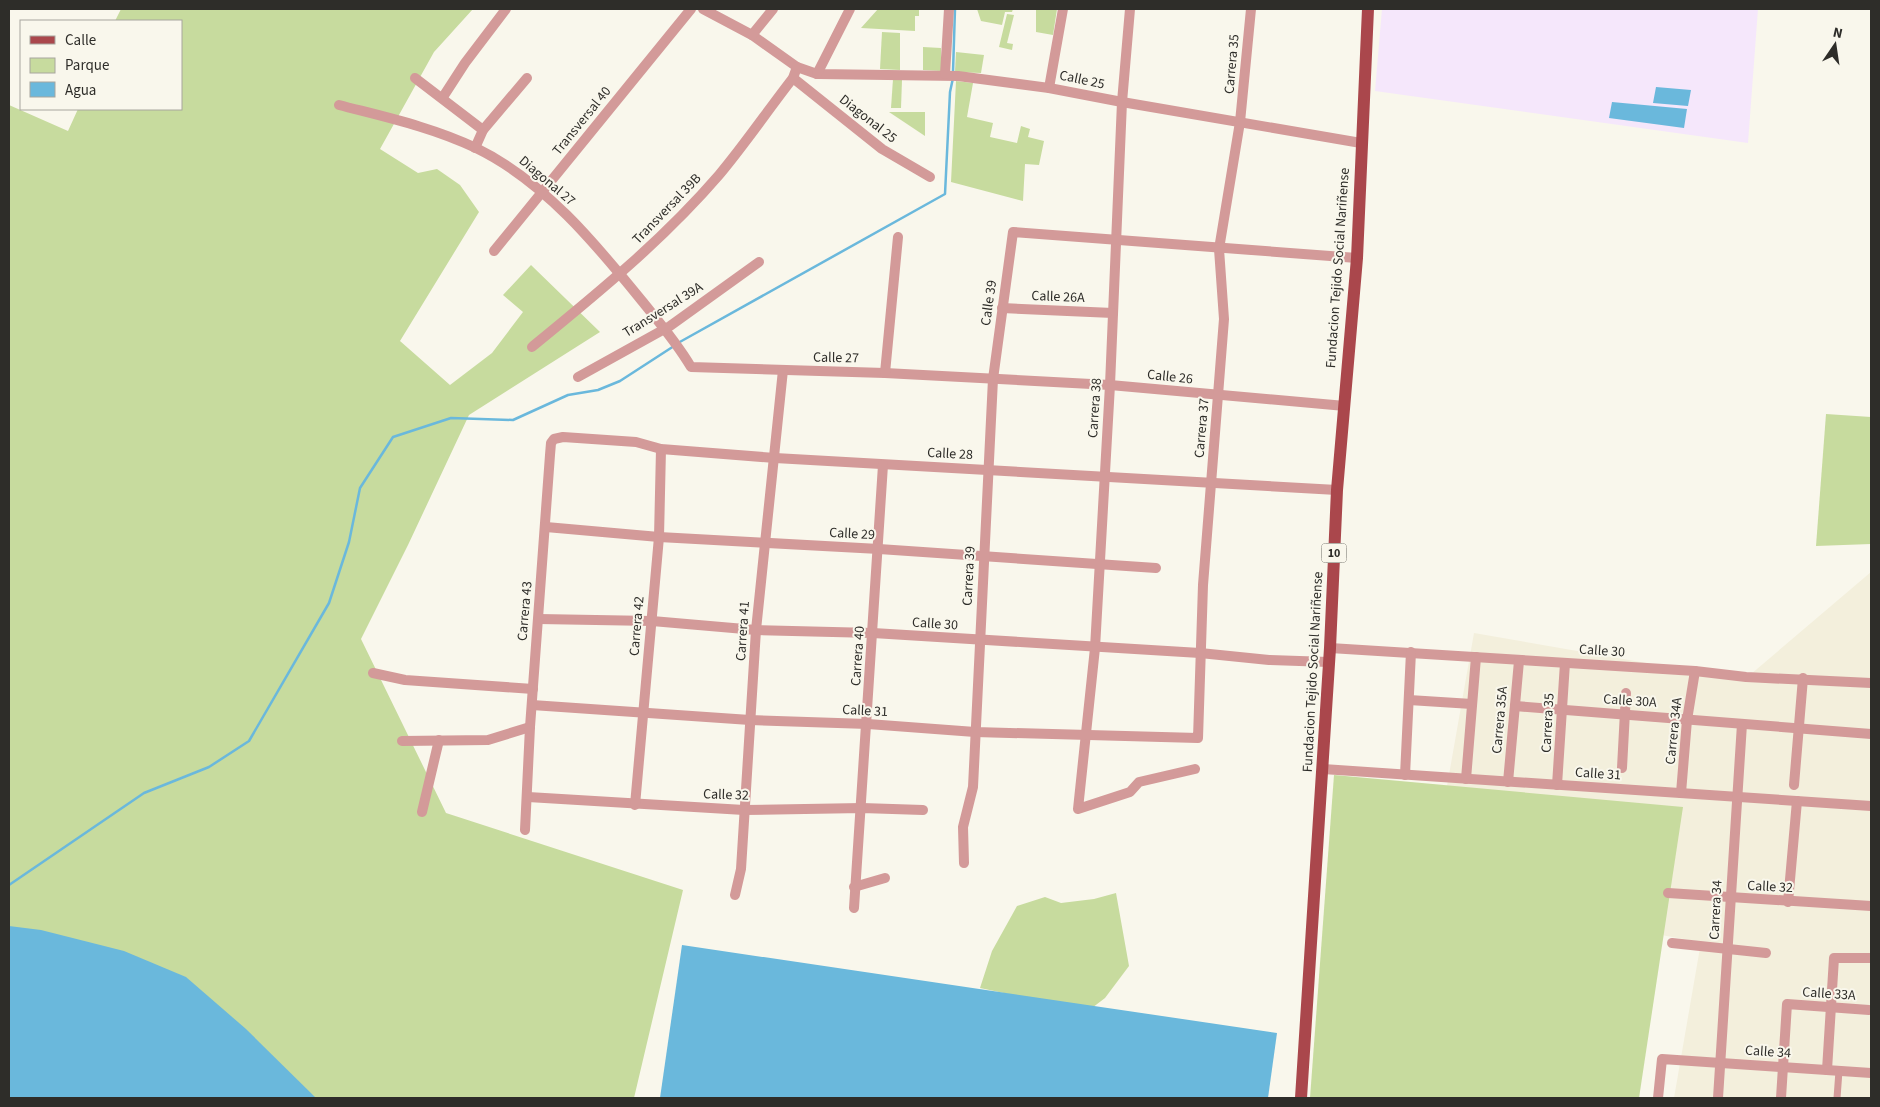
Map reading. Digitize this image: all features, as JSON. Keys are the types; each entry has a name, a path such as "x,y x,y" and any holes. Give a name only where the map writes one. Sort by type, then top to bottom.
{"main road":[{"name":"Fundacion Tejido Social Nariñense","path":"1301,1098 1323,769 1337,490 1357,258 1368,9"}],"street":[{"path":"443,98 465,63 506,9"},
{"name":"Transversal 40","path":"494,251 691,9"},
{"path":"703,9 752,35 797,67"},
{"path":"752,35 773,9"},
{"path":"817,74 850,9"},
{"path":"949,9 951,75"},
{"path":"1049,88 1063,9"},
{"name":"Carrera 38","path":"1130,9 1122,102 1110,385 1095,648 1084,735 1084,768 1078,809 1130,792 1139,782 1195,769"},
{"name":"Carrera 35","path":"1240,122 1251,9"},
{"name":"Calle 25","path":"797,67 817,74 951,75 1049,88 1361,144"},
{"name":"Transversal 39B","path":"532,347 621,275 719,174 792,78 797,67"},
{"path":"415,78 483,130"},
{"path":"475,148 483,130 527,78"},
{"name":"Diagonal 25","path":"792,78 882,149 930,177"},
{"name":"Diagonal 27","path":"339,105 424,128 475,148 510,167 542,193 575,224 621,275 684,355"},
{"name":"Carrera 37","path":"1198,738 1200,653 1224,318 1219,249 1240,122"},
{"name":"Calle 39","path":"993,379 1013,232 1117,240"},
{"path":"885,373 898,237"},
{"path":"1117,240 1357,258"},
{"name":"Transversal 39A","path":"578,377 664,328 760,262"},
{"name":"Calle 26A","path":"1002,308 1113,312"},
{"name":"Calle 27","path":"684,355 691,367 885,373 993,379"},
{"name":"Carrera 41","path":"735,895 741,869 763,544 775,458 782,370"},
{"name":"Calle 26","path":"993,379 1110,385 1345,406"},
{"name":"Carrera 39","path":"964,863 963,827 973,787 993,379"},
{"name":"Calle 28","path":"563,437 636,442 661,449 775,458 1337,490"},
{"name":"Carrera 43","path":"525,830 532,689 539,618 551,443 554,439 563,437"},
{"name":"Carrera 42","path":"635,805 659,537 661,449"},
{"name":"Carrera 40","path":"854,908 854,887 868,724 883,465"},
{"name":"Calle 29","path":"546,527 763,544 879,549 1156,568"},
{"name":"Calle 30","path":"539,618 652,622 756,630 873,633 979,641 1200,653 1269,660 1329,662"},
{"name":"Calle 30","path":"1330,648 1411,652 1519,661 1565,662 1694,671 1746,677 1803,678 1871,683"},
{"path":"1405,775 1411,652"},
{"path":"1466,779 1476,657"},
{"name":"Carrera 35A","path":"1508,782 1519,661"},
{"name":"Carrera 35","path":"1557,785 1565,662"},
{"name":"Carrera 34A","path":"1681,793 1687,720 1694,671"},
{"path":"373,673 414,681 532,689"},
{"path":"1794,785 1803,678"},
{"path":"1622,768 1626,693"},
{"path":"1409,700 1472,704"},
{"name":"Calle 31","path":"532,706 750,720 868,724 975,732 1198,738"},
{"name":"Calle 30A","path":"1514,706 1742,724"},
{"path":"1742,724 1871,734"},
{"name":"Carrera 34","path":"1718,1098 1742,724"},
{"path":"402,741 488,740 530,727"},
{"path":"422,812 439,740"},
{"name":"Calle 31","path":"1323,769 1871,806"},
{"name":"Calle 32","path":"528,797 635,805 744,810 862,808 923,810"},
{"path":"1788,902 1797,801"},
{"path":"854,887 885,878"},
{"name":"Calle 32","path":"1668,892 1788,902 1871,906"},
{"path":"1672,943 1766,953"},
{"path":"1827,1070 1834,958 1871,958"},
{"name":"Calle 33A","path":"1784,1067 1787,1004 1869,1010"},
{"name":"Calle 34","path":"1658,1098 1662,1059 1871,1073"},
{"path":"1781,1098 1784,1067"},
{"path":"1837,1098 1839,1071"}],"shaded area":[{"path":"1382,9 1758,9 1748,143 1375,91"},
{"path":"1871,572 1871,1098 1674,1098 1701,942 1428,894 1474,633 1744,680"}],"green space":[{"path":"121,9 473,9 434,52 380,149 418,173 437,169 460,185 479,212 400,341 450,385 492,353 523,312 503,295 531,265 600,332 469,415 408,545 361,639 446,813 683,890 634,1098 9,1098 9,105 68,131 78,110 182,110 182,20 116,20"},
{"path":"878,9 919,9 919,16 915,16 915,31 861,28"},
{"path":"977,9 1013,9 1012,12 1005,12 1002,25 981,21"},
{"path":"1036,9 1057,9 1053,35 1036,32"},
{"path":"1007,14 1014,15 1007,43 1013,44 1012,50 999,47"},
{"path":"882,32 900,33 900,70 880,69"},
{"path":"923,47 941,48 941,71 923,70"},
{"path":"956,52 984,55 981,73 955,72"},
{"path":"893,79 902,80 901,108 891,108"},
{"path":"956,81 973,83 967,117 993,123 990,137 1017,143 1021,126 1030,129 1028,137 1044,141 1039,165 1025,164 1023,201 951,182"},
{"path":"889,112 925,112 925,136"},
{"path":"1826,414 1871,417 1871,544 1816,546"},
{"path":"1334,775 1683,807 1639,1098 1310,1098"},
{"path":"1116,893 1129,966 1105,998 1088,1011 980,988 992,951 1017,906 1045,897 1061,903 1094,899"}],"water":[{"path":"1656,87 1691,90 1688,106 1653,103"},
{"path":"1612,102 1687,109 1684,128 1609,118"},
{"path":"9,926 41,930 124,951 186,977 246,1029 316,1098 9,1098"},
{"path":"682,945 1277,1033 1268,1098 660,1098"}],"waterway":[{"path":"953,72 955,9"},
{"path":"678,343 945,194 950,92 953,78"},
{"path":"9,885 144,793 209,767 249,741 329,603 349,542 360,488 393,437 451,418 513,420 568,395 598,390 620,381 674,346"}]}
